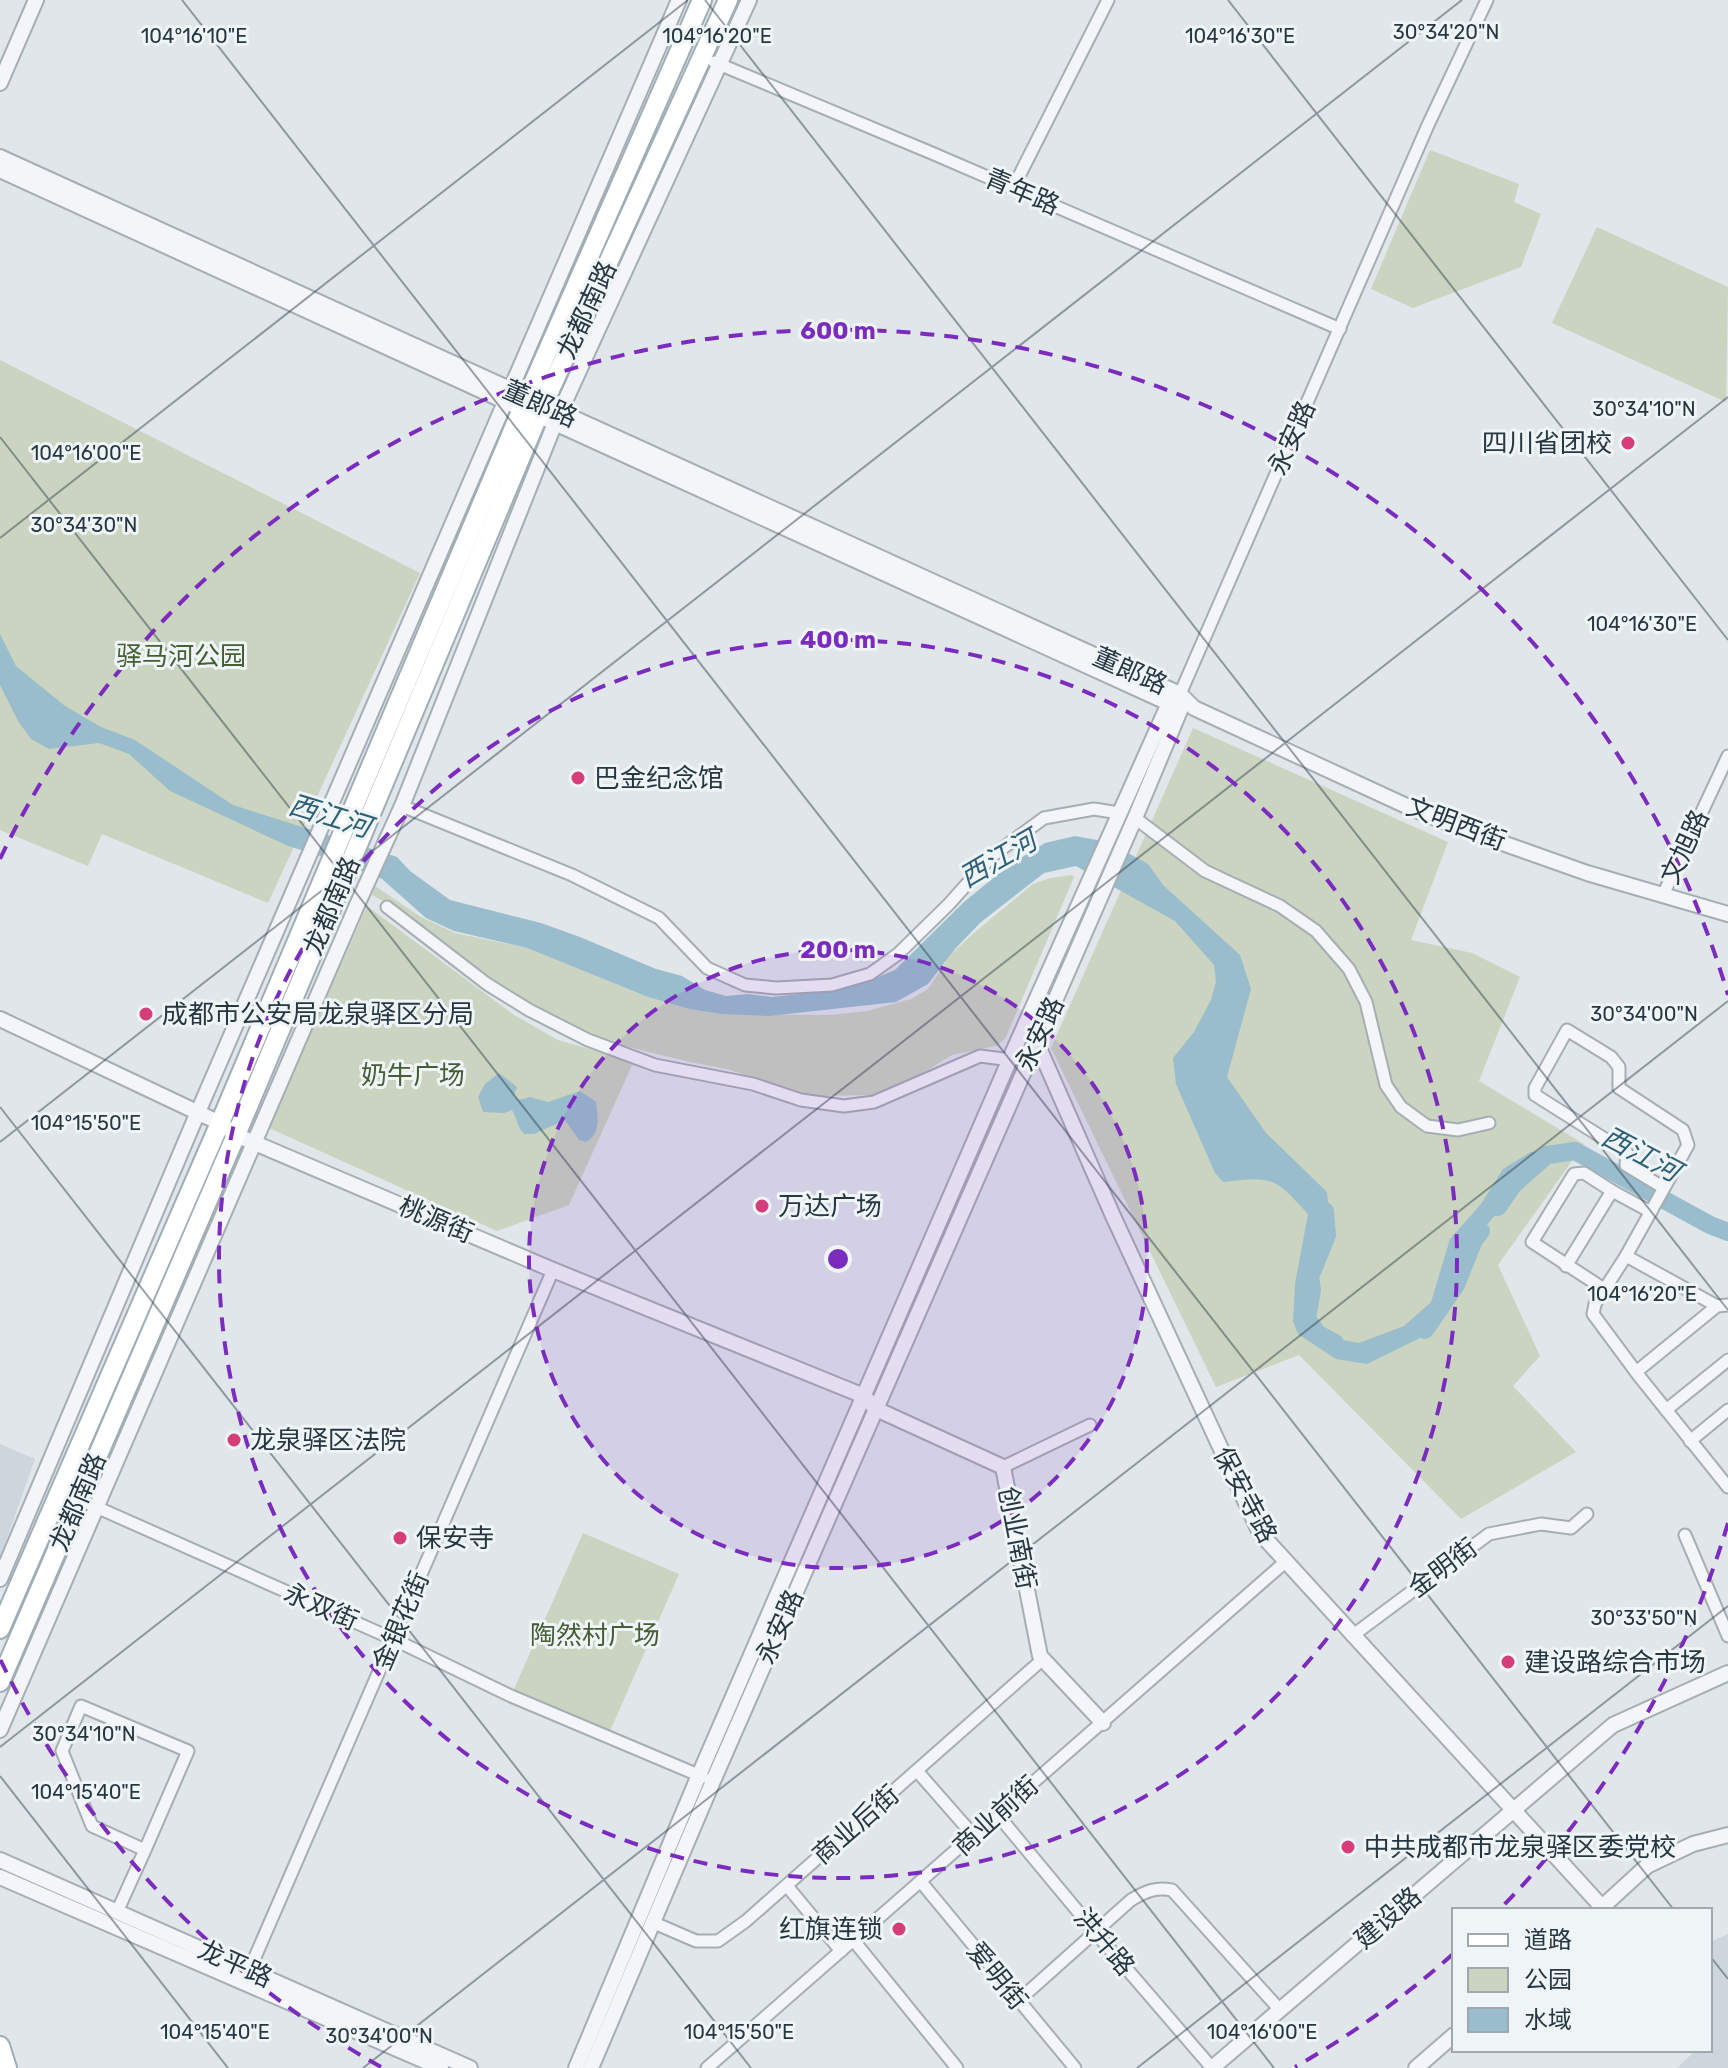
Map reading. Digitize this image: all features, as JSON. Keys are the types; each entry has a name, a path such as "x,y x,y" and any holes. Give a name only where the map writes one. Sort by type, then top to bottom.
{"main road":[{"name":"龙都南路","path":"0,1629 220,1123 328,891 702,0"},
{"name":"龙都南路","path":"533,407 728,0"},
{"name":"龙都南路","path":"0,1682 87,1503 236,1135 328,891"},
{"path":"0,2046 7,2068"}],"street":[{"path":"0,83 36,0"},
{"path":"0,1730 87,1503 254,1142 402,806 533,407 679,0"},
{"path":"0,1579 333,802 533,407 720,64 749,0"},
{"path":"1013,188 1108,0"},
{"name":"永安路","path":"591,2068 652,1922 706,1778 876,1409 1055,1003 1091,897 1135,818 1340,329 1428,125 1487,0"},
{"name":"青年路","path":"701,60 720,64 1340,329"},
{"name":"董郞路","path":"0,157 533,407"},
{"name":"董郞路","path":"0,170 533,407 1181,703"},
{"path":"576,2068 706,1778 864,1396 1011,1060 1091,897 1119,813 1181,703"},
{"name":"文明西街","path":"1181,703 1413,809 1587,873 1728,914"},
{"name":"文旭路","path":"1663,895 1728,756"},
{"path":"402,806 572,875 659,918 707,968 745,985 776,988 832,985 870,974 898,954 992,856 1044,818 1094,809 1119,813"},
{"path":"1135,818 1205,871 1280,906 1316,931 1349,969 1366,1002 1386,1085 1401,1107 1427,1126 1458,1130 1489,1123"},
{"path":"387,907 487,984 529,1010 588,1040 655,1065 753,1084 801,1100 844,1106 874,1102 980,1056 1011,1060"},
{"name":"桃源街","path":"0,1019 198,1112 236,1135 553,1270 864,1396 876,1409"},
{"path":"1663,1189 1626,1165 1627,1153 1535,1095 1535,1088 1567,1030 1611,1057 1619,1067 1619,1088 1683,1130 1688,1145 1626,1256 1595,1304 1593,1314 1728,1487"},
{"name":"保安寺路","path":"1036,1041 1113,1216 1260,1533 1284,1563 1514,1810 1599,1908"},
{"path":"1604,1289 1532,1242 1574,1174 1584,1173 1612,1191 1653,1207"},
{"path":"1566,1266 1612,1191"},
{"path":"1626,1256 1722,1305 1636,1372"},
{"name":"金银花街","path":"249,1971 553,1270"},
{"path":"1666,1410 1728,1360"},
{"name":"创业南街","path":"876,1409 1003,1467 1040,1656 1103,1723"},
{"path":"1690,1441 1728,1410"},
{"path":"1003,1467 1090,1425"},
{"name":"永双街","path":"61,1490 393,1639 511,1696 706,1778"},
{"name":"金明街","path":"1352,1636 1489,1534 1541,1524 1571,1528 1587,1514"},
{"path":"1685,1535 1728,1636"},
{"name":"商业前街","path":"707,2068 1284,1563"},
{"name":"商业后街","path":"652,1922 696,1941 718,1941 787,1886 1043,1659"},
{"name":"建设路","path":"1212,2068 1613,1725 1728,1673"},
{"path":"117,1912 145,1850 188,1751 81,1706 62,1751 92,1826 145,1850"},
{"path":"917,1771 974,1836"},
{"name":"洪升路","path":"997,1814 1212,2068"},
{"path":"1601,1908 1647,1866 1693,1844 1728,1835"},
{"name":"龙平路","path":"0,1860 470,2068"},
{"name":"龙平路","path":"0,1877 441,2068"},
{"name":"爱明街","path":"921,1882 1075,2068"},
{"path":"787,1886 841,1951"},
{"path":"1018,2001 1131,1900 1159,1888 1172,1890 1280,2010"},
{"path":"854,1941 957,2068"},
{"path":"1416,2068 1452,2037"}],"shaded area":[{"path":"0,1444 35,1459 0,1558"},
{"path":"1728,1934 1728,2068 1677,2068 1694,2052 1712,2052 1712,1941"}],"green space":[{"path":"1430,150 1519,184 1514,202 1541,214 1521,267 1413,308 1371,289"},
{"path":"1597,227 1728,287 1726,402 1552,323"},
{"name":"驿马河公园","path":"0,360 420,573 268,903 102,834 88,866 0,830"},
{"path":"1193,728 1448,842 1411,940 1472,953 1520,977 1479,1081 1584,1144 1498,1265 1540,1356 1513,1386 1576,1452 1461,1519 1299,1355 1216,1387 1051,1048"},
{"path":"1074,877 1005,1039 996,1046 952,1055 916,1077 875,1095 806,1096 727,1069 608,1042 542,1012 451,952 402,911 372,895 375,886 421,917 455,933 527,948 648,997 689,1009 721,1014 830,1015 867,1011 911,999 928,989 951,954 1033,884"},
{"name":"奶牛广场","path":"367,906 514,1015 558,1040 634,1061 569,1205 497,1231 269,1128"},
{"name":"陶然村广场","path":"583,1533 679,1574 607,1738 511,1696"}],"water":[{"path":"0,634 16,666 65,706 101,727 135,740 233,805 397,857 410,871 450,900 541,923 656,969 682,976 705,990 726,996 748,994 772,997 837,990 878,977 895,970 964,902 1008,866 1045,843 1075,836 1108,842 1148,864 1163,885 1240,955 1251,989 1227,1077 1266,1133 1327,1192 1330,1225 1312,1264 1312,1329 1332,1338 1359,1343 1404,1326 1431,1302 1450,1239 1481,1204 1503,1169 1531,1152 1552,1150 1515,1178 1508,1200 1480,1233 1424,1336 1367,1364 1336,1359 1298,1334 1293,1321 1295,1284 1308,1214 1272,1182 1253,1179 1223,1182 1215,1173 1176,1084 1173,1058 1194,1032 1211,1000 1216,982 1214,965 1175,921 1076,866 1044,873 981,922 928,984 896,1002 769,1016 689,1009 648,997 527,948 454,931 426,918 382,879 288,846 170,791 129,754 99,743 49,749 31,739 0,685"},
{"path":"499,1073 517,1087 514,1095 519,1100 530,1097 548,1102 580,1091 596,1102 594,1134 586,1142 579,1140 565,1120 534,1134 524,1134 512,1110 504,1113 483,1112 478,1097 485,1084"}],"waterway":[{"name":"西江河","path":"1498,1207 1513,1185 1547,1155 1575,1151 1728,1232"},
{"name":"西江河","path":"1325,1211 1327,1235 1310,1277 1312,1290 1307,1319 1318,1334 1335,1343"},
{"name":"西江河","path":"1425,1330 1456,1285 1474,1240 1481,1231"}],"place":[{"name":"四川省团校","path":"1628,443"},
{"name":"巴金纪念馆","path":"578,778"},
{"name":"成都市公安局龙泉驿区分局","path":"146,1014"},
{"name":"万达广场","path":"762,1206"},
{"name":"龙泉驿区法院","path":"234,1440"},
{"name":"保安寺","path":"400,1538"},
{"name":"建设路综合市场","path":"1508,1662"},
{"name":"中共成都市龙泉驿区委党校","path":"1348,1847"},
{"name":"红旗连锁","path":"899,1929"}]}
